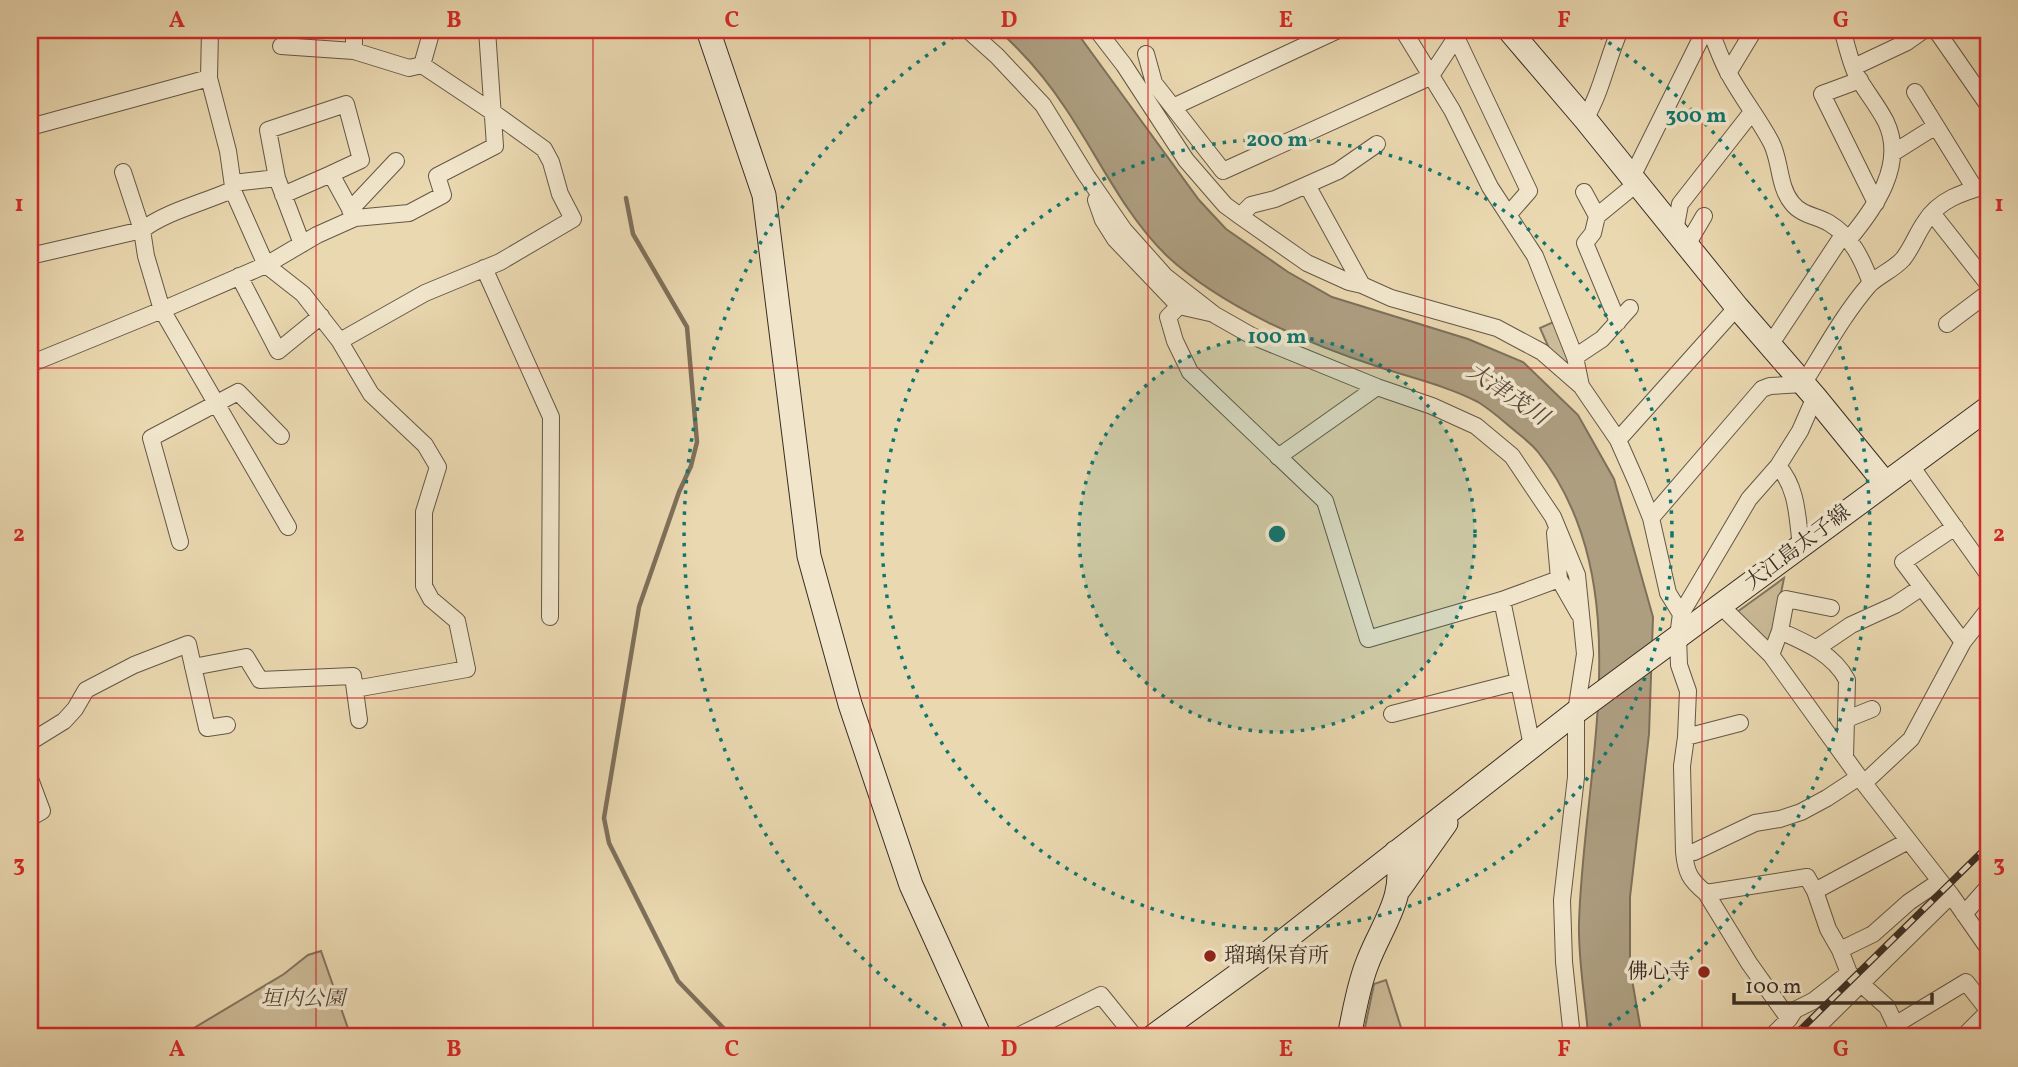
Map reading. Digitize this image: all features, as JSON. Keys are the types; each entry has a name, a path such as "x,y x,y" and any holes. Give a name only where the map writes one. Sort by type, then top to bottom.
{"street":[{"path":"210,30 209,78 228,151 234,188 266,265 303,294 340,341 371,394 425,445 438,467 424,512 424,586 431,599 457,621 467,669 355,689"},
{"path":"354,30 354,51"},
{"path":"422,65 432,30"},
{"path":"352,214 409,213 443,195 437,176 495,146 487,30"},
{"path":"708,30 764,195 809,556 850,704 911,885 979,1037"},
{"path":"968,30 997,56 1043,105 1124,230 1165,276 1215,315 1252,336 1377,387 1432,406 1476,426 1512,456 1553,517 1577,575 1585,654 1576,777 1562,900 1564,962 1573,1037"},
{"path":"1097,30 1124,65 1186,160 1225,205 1307,263 1391,298 1497,328 1542,352 1581,386 1618,440 1651,518 1677,631 1679,665 1688,691 1682,766 1684,852 1691,881 1706,892 1749,963 1789,1019"},
{"path":"1173,107 1338,30"},
{"path":"1403,30 1452,110 1490,187 1535,256 1574,357 1581,386"},
{"path":"1586,119 1598,98 1610,52 1620,30"},
{"path":"1707,30 1728,73 1771,143 1783,187 1792,203 1805,214 1829,223 1846,237 1862,259 1871,283"},
{"path":"1618,322 1585,243 1593,233 1597,216 1634,181 1707,30"},
{"path":"1728,73 1754,30"},
{"path":"1770,345 1846,237 1876,204 1888,180 1893,153 1891,136 1857,73 1843,30"},
{"path":"1936,30 1988,105"},
{"path":"1513,31 1737,307 1885,483"},
{"path":"1876,204 1822,94 1907,43 1912,32"},
{"path":"1146,54 1154,83 1223,171 1430,77 1458,33"},
{"path":"1458,33 1529,191 1508,215"},
{"path":"281,46 354,51 409,68 422,65 544,149 572,219 500,261 425,293 340,341"},
{"path":"30,127 209,78"},
{"path":"1677,631 1749,499 1778,466 1800,430 1809,390 1841,324 1871,283 1890,272 1905,257 1932,213 1950,199 1982,187 1936,126 1915,92"},
{"path":"283,195 361,160 345,104 268,130 277,178 283,195 302,244"},
{"path":"1681,238 1680,204 1752,112"},
{"path":"1893,153 1936,126"},
{"path":"1240,216 1251,205 1275,199 1339,171 1377,144"},
{"path":"30,364 266,265 352,214 396,162"},
{"path":"123,172 142,230 146,256 162,310 288,527"},
{"path":"331,174 352,214"},
{"path":"1086,175 1103,220 1115,239 1179,306 1215,315"},
{"path":"30,256 142,230 154,221 234,188 277,178"},
{"path":"1307,185 1362,285"},
{"path":"1584,191 1597,216"},
{"path":"1932,213 1988,284"},
{"path":"1681,238 1704,216"},
{"path":"484,268 551,418 550,617"},
{"path":"239,276 278,351 321,316"},
{"path":"1947,324 1988,293"},
{"path":"1179,306 1168,317 1175,341 1190,372 1325,501 1368,639 1502,600 1559,579"},
{"path":"1618,440 1737,307"},
{"path":"1574,357 1602,339 1630,308"},
{"path":"1651,518 1762,389 1770,386 1809,390"},
{"path":"1278,457 1377,387"},
{"path":"180,542 151,438 237,392 281,436"},
{"name":"大江島太子線","path":"1152,1037 1268,953 1677,631 1721,606 1988,408"},
{"path":"1778,466 1787,475 1794,491 1801,546"},
{"path":"1911,466 1988,574"},
{"path":"1553,517 1559,579 1583,620"},
{"path":"1955,527 1903,562 1963,642"},
{"path":"1817,648 1850,625 1895,605 1922,587"},
{"path":"1771,655 1780,631 1786,599 1831,608"},
{"path":"1502,600 1532,746"},
{"path":"1721,606 1771,655 1861,780 1987,945"},
{"path":"1684,852 1694,852 1755,823 1780,819 1801,811 1861,780 1911,739 1963,642 1988,610"},
{"path":"1780,631 1817,648 1843,672 1847,680 1845,757"},
{"path":"30,742 64,720 75,709 86,690 134,666 188,644 207,728 227,725"},
{"path":"193,667 246,657 260,680 353,677 359,720"},
{"path":"1392,713 1517,682"},
{"path":"1847,719 1872,709"},
{"path":"1686,737 1740,723"},
{"path":"30,779 43,811 30,818"},
{"path":"1349,1037 1366,966 1400,888 1442,828 1471,795"},
{"path":"1815,891 1909,841"},
{"path":"1396,852 1401,870 1400,888"},
{"path":"1706,892 1807,877 1815,891 1828,929 1854,978 1887,1007 1898,1031 1966,982 1988,1011 1963,1037"},
{"path":"1840,950 1873,934 1909,902 1940,881"},
{"path":"1964,914 1988,887"},
{"path":"1807,1037 1854,978 1951,895"},
{"path":"1771,1037 1795,1010 1854,978"},
{"path":"1016,1037 1101,995 1135,1037"}],"green space":[{"path":"1560,319 1581,386 1556,364 1540,328"},
{"path":"1784,578 1781,593 1784,596 1770,644 1737,612"},
{"name":"垣内公園","path":"321,951 351,1037 179,1037 284,974 308,955"},
{"path":"1386,980 1404,1037 1363,1037 1374,984"}],"water":[{"name":"大津茂川","path":"998,30 1075,30 1199,200 1226,229 1288,272 1332,297 1468,339 1523,362 1578,415 1614,479 1653,617 1649,734 1630,897 1630,968 1642,1037 1589,1037 1588,1034 1579,923 1599,680 1598,619 1589,559 1570,504 1538,452 1478,402 1442,387 1352,358 1296,335 1239,307 1188,274 1166,255 1137,222 1051,88 1026,57"}],"waterway":[{"path":"626,198 633,234 687,327 697,442 691,466 679,492 639,607 604,818 609,843 678,981 732,1037"}],"railway":[{"path":"1793,1037 1988,846"}],"place":[{"name":"瑠璃保育所","path":"1210,956"},
{"name":"佛心寺","path":"1704,972"}]}
